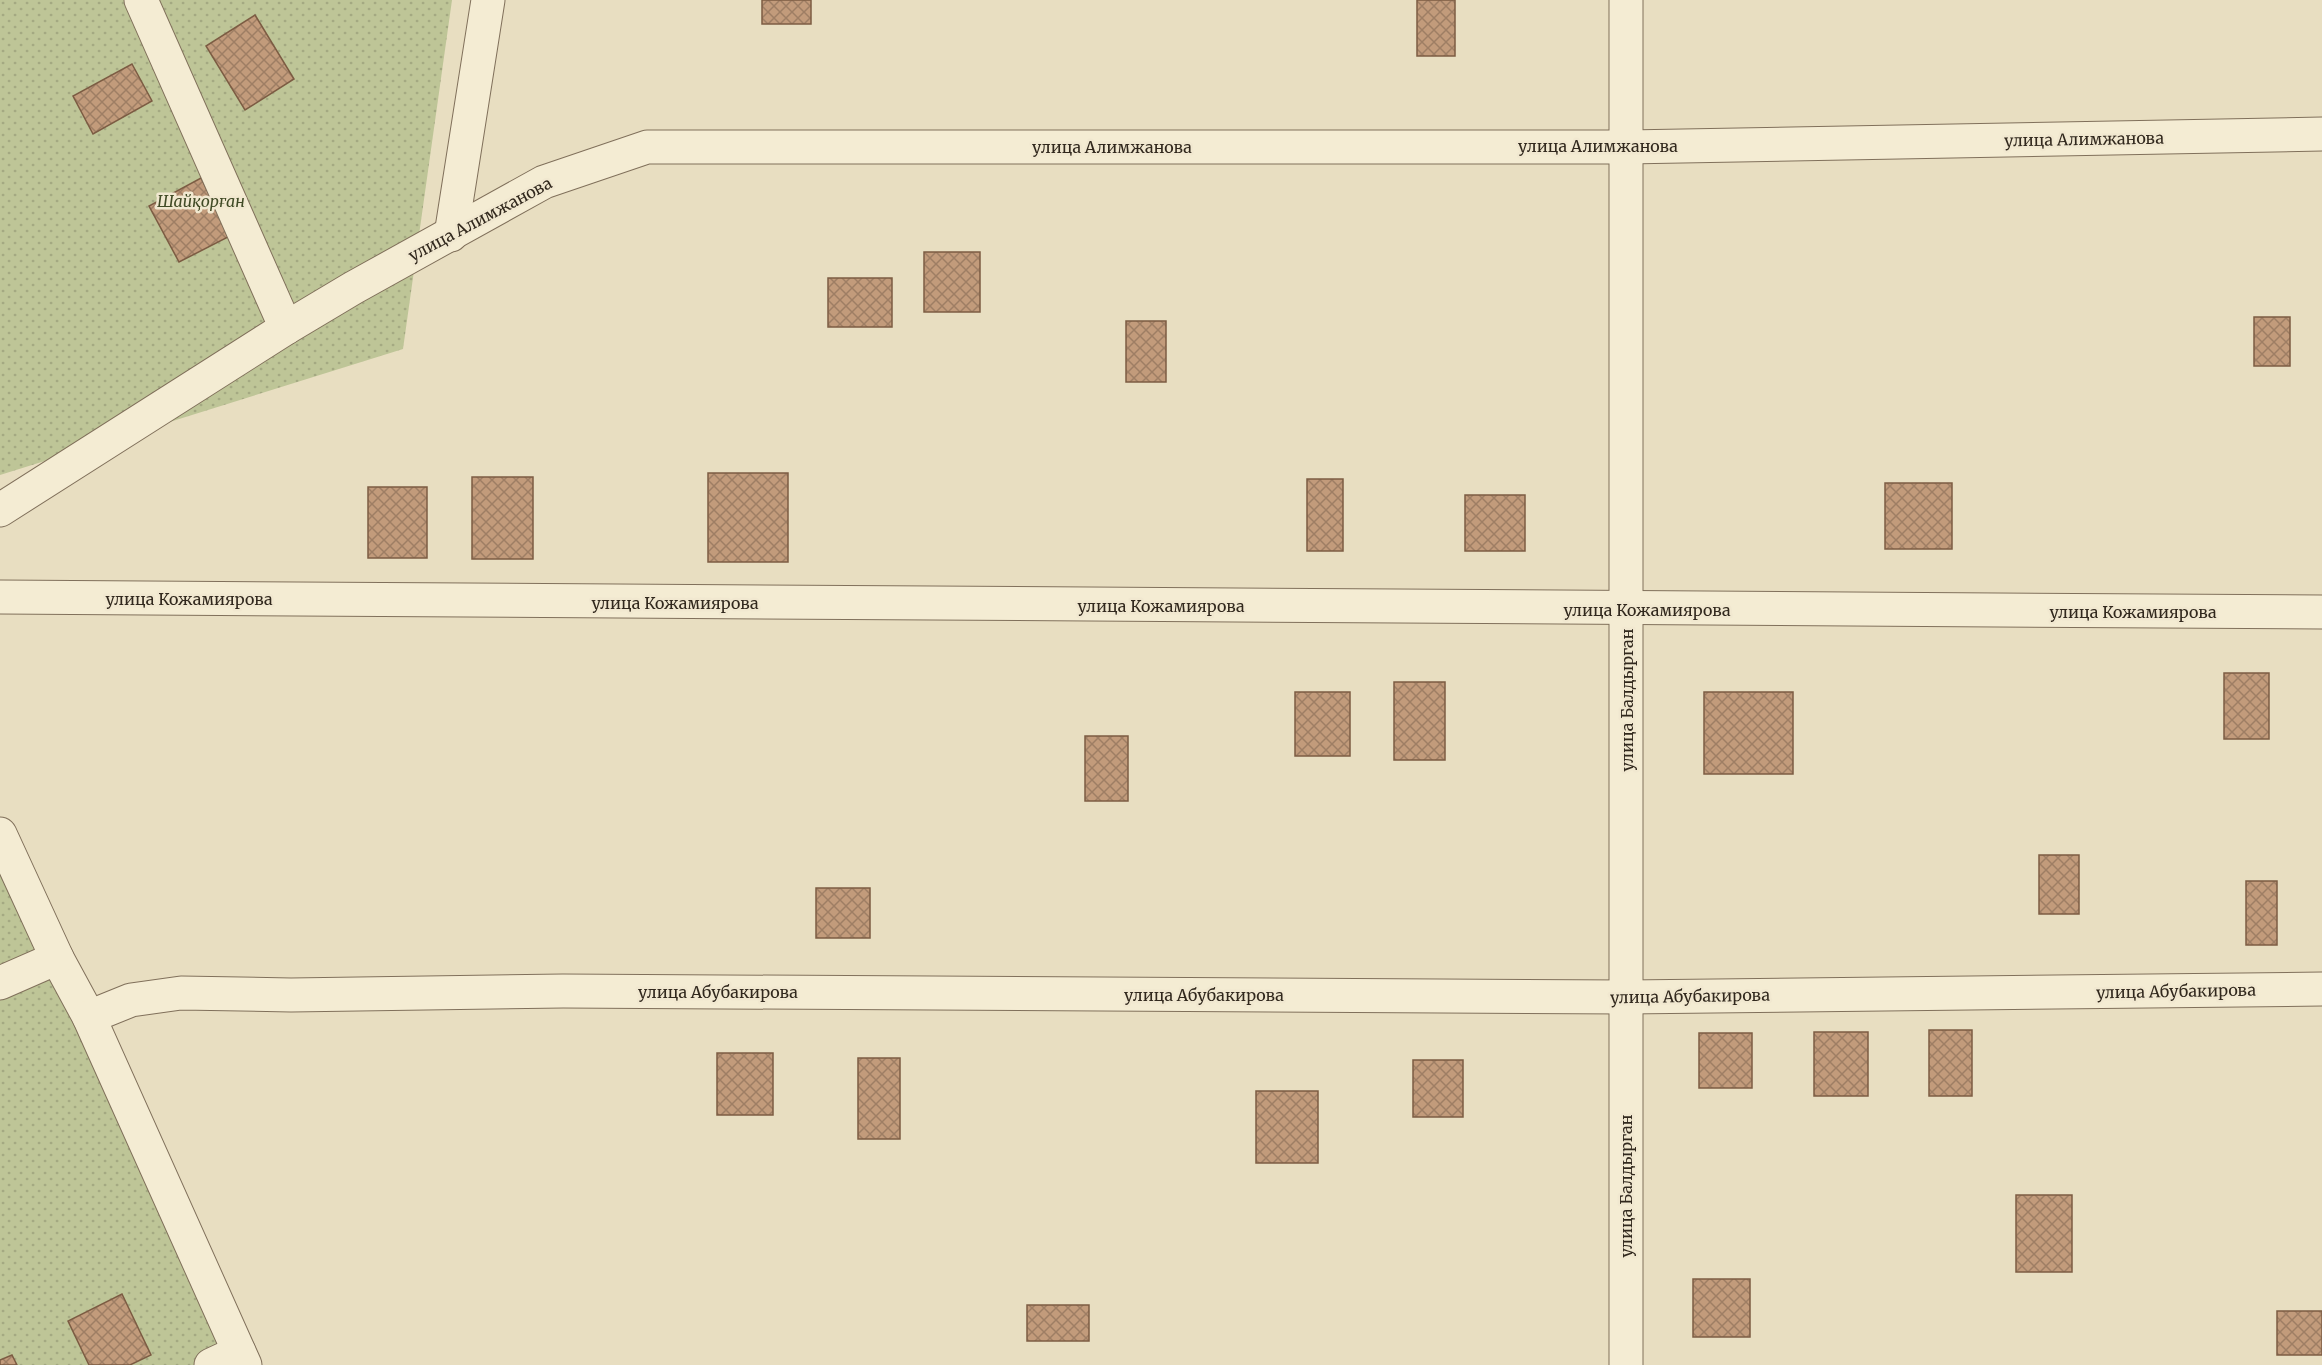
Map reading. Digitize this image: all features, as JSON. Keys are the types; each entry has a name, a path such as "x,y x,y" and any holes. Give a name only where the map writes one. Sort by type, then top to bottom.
{"street":[{"path":"141,0 286,328"},
{"path":"451,235 488,0"},
{"name":"улица Балдырган","path":"1626,0 1626,1365"},
{"name":"улица Алимжанова","path":"0,510 286,328 544,182 647,147 1627,147 2322,134"},
{"name":"улица Кожамиярова","path":"0,597 1627,610 2322,612"},
{"path":"0,834 57,958 89,1017 232,1361"},
{"path":"0,983 57,958"},
{"name":"улица Абубакирова","path":"89,1017 131,1000 181,993 291,995 563,991 1627,997 2322,989"}],"green space":[{"name":"Шайқорған","path":"0,0 452,0 403,349 0,475"},
{"path":"0,848 250,1365 0,1365"}],"building":[{"path":"762,0 811,0 811,24 762,24"},
{"path":"1417,0 1455,0 1455,56 1417,56"},
{"path":"255,15 294,79 245,110 206,46"},
{"path":"132,64 152,101 93,134 73,96"},
{"path":"201,178 230,236 179,262 149,206"},
{"path":"924,252 980,252 980,312 924,312"},
{"path":"828,278 892,278 892,327 828,327"},
{"path":"2254,317 2290,317 2290,366 2254,366"},
{"path":"1126,321 1166,321 1166,382 1126,382"},
{"path":"708,473 788,473 788,562 708,562"},
{"path":"472,477 533,477 533,559 472,559"},
{"path":"1307,479 1343,479 1343,551 1307,551"},
{"path":"1885,483 1952,483 1952,549 1885,549"},
{"path":"368,487 427,487 427,558 368,558"},
{"path":"1465,495 1525,495 1525,551 1465,551"},
{"path":"2224,673 2269,673 2269,739 2224,739"},
{"path":"1394,682 1445,682 1445,760 1394,760"},
{"path":"1295,692 1350,692 1350,756 1295,756"},
{"path":"1704,692 1793,692 1793,774 1704,774"},
{"path":"1085,736 1128,736 1128,801 1085,801"},
{"path":"2039,855 2079,855 2079,914 2039,914"},
{"path":"2246,881 2277,881 2277,945 2246,945"},
{"path":"816,888 870,888 870,938 816,938"},
{"path":"1929,1030 1972,1030 1972,1096 1929,1096"},
{"path":"1814,1032 1868,1032 1868,1096 1814,1096"},
{"path":"1699,1033 1752,1033 1752,1088 1699,1088"},
{"path":"717,1053 773,1053 773,1115 717,1115"},
{"path":"858,1058 900,1058 900,1139 858,1139"},
{"path":"1413,1060 1463,1060 1463,1117 1413,1117"},
{"path":"1256,1091 1318,1091 1318,1163 1256,1163"},
{"path":"2016,1195 2072,1195 2072,1272 2016,1272"},
{"path":"1693,1279 1750,1279 1750,1337 1693,1337"},
{"path":"122,1294 151,1355 130,1365 89,1365 68,1321"},
{"path":"1027,1305 1089,1305 1089,1341 1027,1341"},
{"path":"2277,1311 2322,1311 2322,1355 2277,1355"},
{"path":"12,1355 17,1365 0,1365 0,1360"}]}
